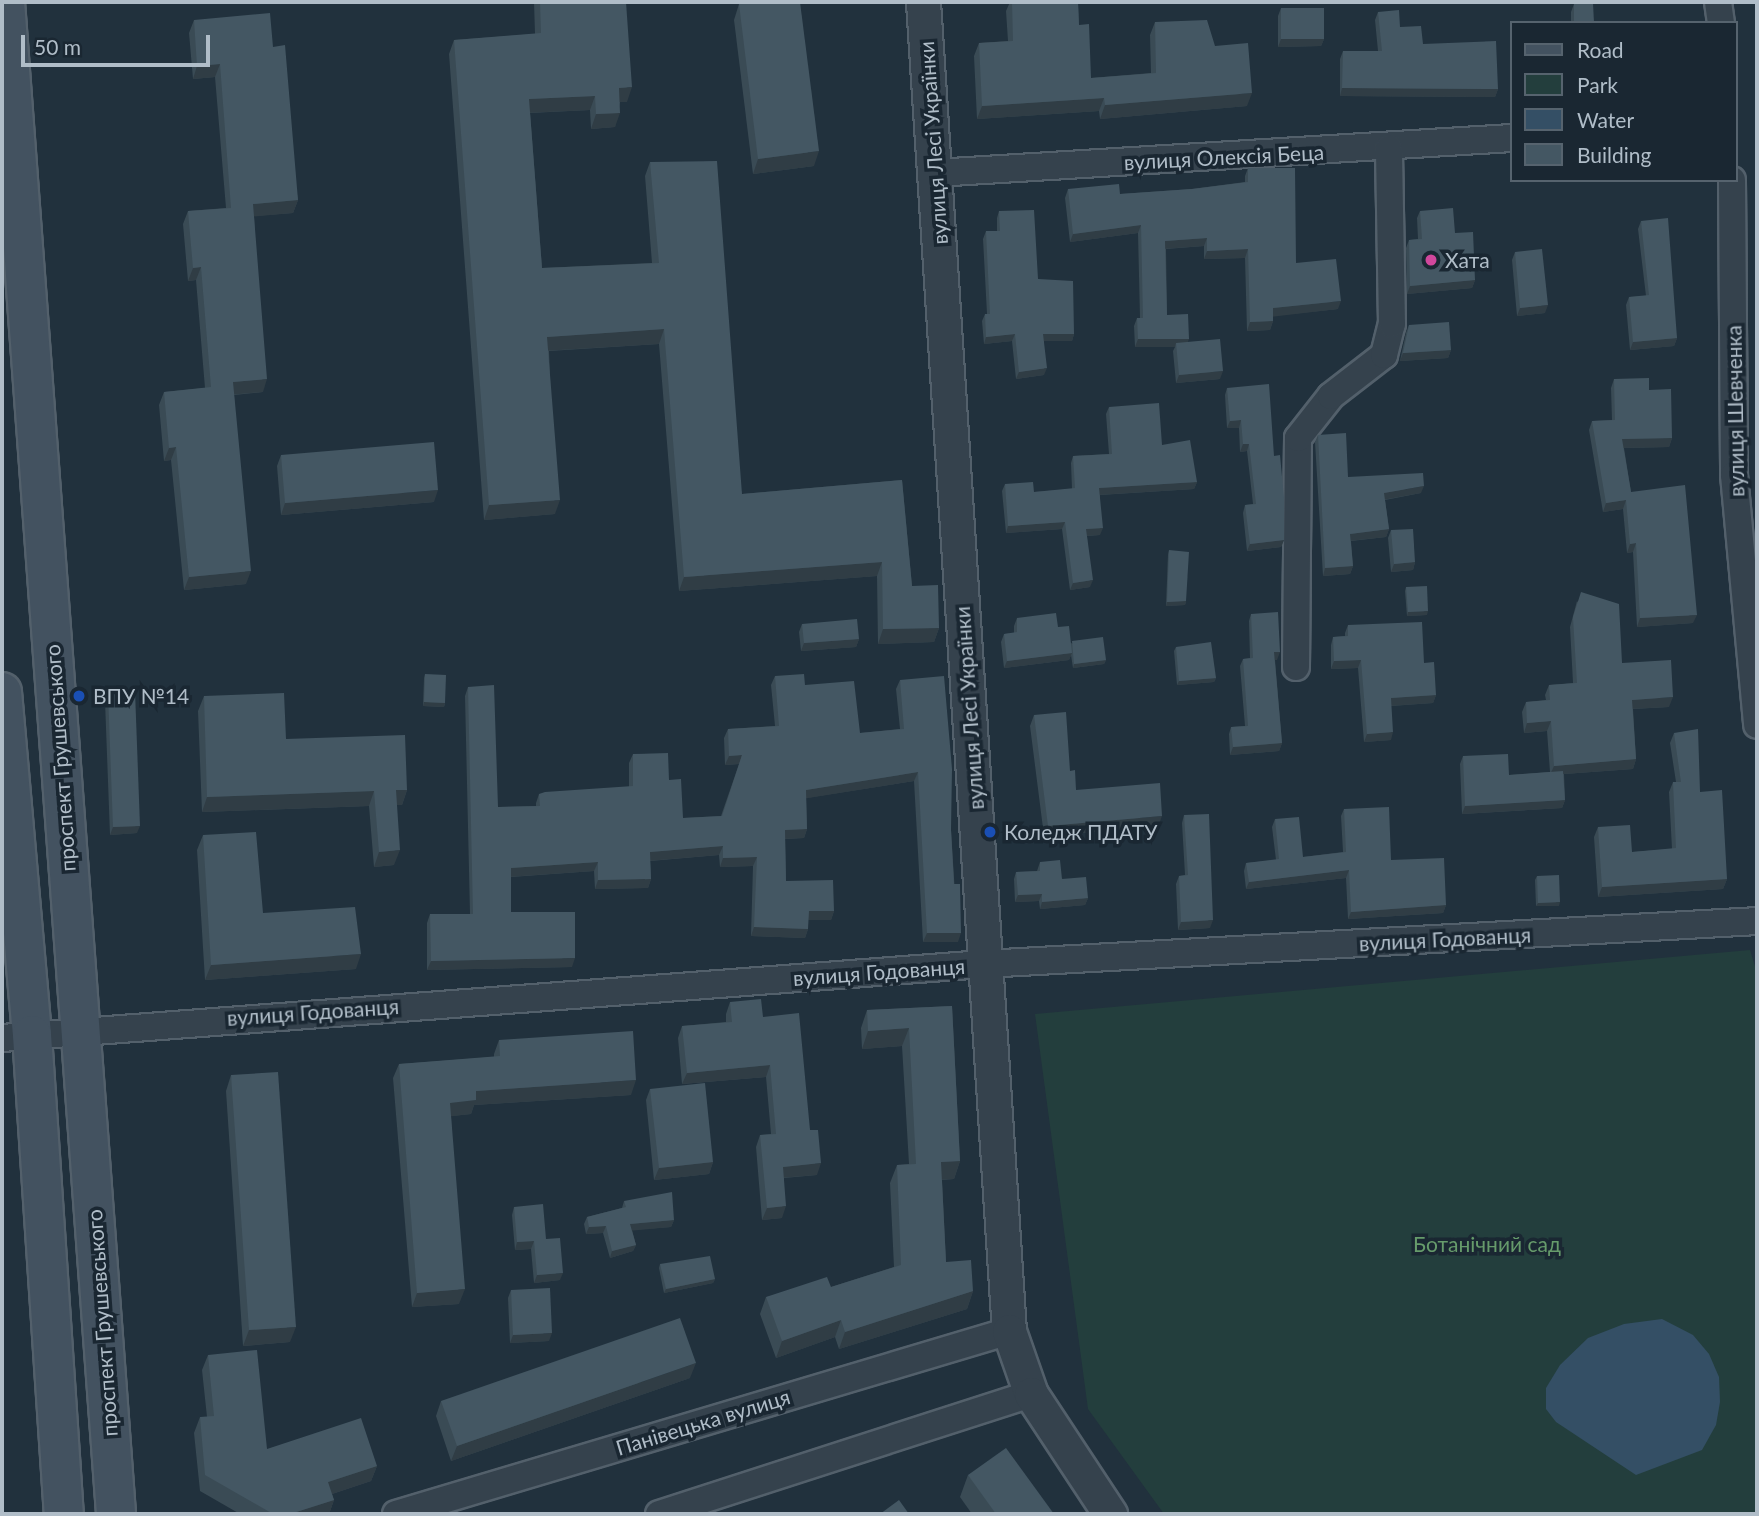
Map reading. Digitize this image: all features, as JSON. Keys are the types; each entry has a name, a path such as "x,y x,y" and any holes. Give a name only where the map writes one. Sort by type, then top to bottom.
{"main road":[{"name":"проспект Грушевського","path":"5,2 116,1514"},
{"path":"2,692 17,1036 64,1514"}],"street":[{"name":"вулиця Лесі Українки","path":"923,2 1009,1331 1031,1394 1110,1514"},
{"path":"1718,2 1721,21"},
{"name":"вулиця Олексія Беца","path":"935,173 1389,148 1510,138"},
{"path":"1296,667 1298,438 1331,396 1384,355 1392,324 1389,148"},
{"name":"вулиця Шевченка","path":"1732,182 1734,475 1757,725"},
{"name":"вулиця Годованця","path":"17,1036 984,964 1757,921"},
{"name":"Панівецька вулиця","path":"396,1514 1009,1331"},
{"path":"659,1514 1031,1394"}],"green space":[{"name":"Ботанічний сад","path":"1750,950 1757,973 1757,1514 1164,1514 1088,1409 1035,1014"}],"water":[{"path":"1662,1319 1693,1335 1709,1354 1719,1377 1720,1402 1716,1425 1702,1450 1636,1475 1556,1422 1546,1409 1546,1388 1560,1365 1588,1338 1624,1324"}],"building":[{"path":"540,2 626,2 632,87 619,88 620,113 596,114 595,96 529,99 542,268 659,263 650,162 717,161 742,494 902,480 912,586 938,585 939,628 883,629 882,562 684,577 664,329 547,337 560,500 489,505 454,40 541,33"},
{"path":"800,2 819,151 758,159 739,4"},
{"path":"1012,2 1078,2 1079,25 1089,24 1091,78 1156,73 1155,22 1207,20 1215,46 1248,43 1252,93 1105,105 1104,98 982,106 979,43 1013,41"},
{"path":"1593,3 1594,21 1574,21 1574,4"},
{"path":"1281,8 1324,8 1324,39 1281,39"},
{"path":"1399,10 1400,27 1421,26 1423,44 1496,41 1498,89 1342,88 1343,51 1382,51 1378,12"},
{"path":"270,13 273,47 285,45 298,200 253,204 267,379 233,382 251,571 189,577 176,447 169,448 164,392 211,387 201,267 193,268 188,211 231,208 220,64 197,66 194,20"},
{"path":"1248,168 1295,168 1296,263 1336,259 1341,301 1273,308 1273,321 1250,322 1248,249 1207,251 1207,238 1165,241 1167,315 1188,314 1189,339 1138,339 1137,318 1143,318 1141,225 1073,234 1068,189 1119,184 1120,194 1192,189 1248,182"},
{"path":"1453,208 1455,233 1473,232 1475,280 1410,286 1409,240 1422,239 1420,211"},
{"path":"1034,210 1038,279 1073,281 1074,334 1043,334 1047,368 1019,372 1015,334 986,337 985,314 990,314 986,231 1000,231 999,211"},
{"path":"1668,218 1677,338 1633,342 1629,297 1649,295 1641,221"},
{"path":"1542,249 1548,305 1520,308 1515,252"},
{"path":"1449,322 1451,350 1403,353 1409,325"},
{"path":"1220,339 1223,371 1179,375 1176,343"},
{"path":"1649,378 1649,390 1671,389 1672,438 1622,439 1631,492 1685,485 1697,615 1640,618 1636,543 1630,544 1626,500 1606,503 1592,421 1615,420 1614,379"},
{"path":"1269,384 1274,456 1280,455 1284,540 1250,544 1245,505 1256,504 1249,444 1243,444 1241,420 1230,421 1227,388"},
{"path":"1159,403 1162,445 1190,440 1197,482 1099,488 1103,528 1086,529 1093,580 1073,583 1065,522 1008,526 1005,484 1033,482 1034,492 1075,488 1073,456 1112,454 1109,407"},
{"path":"1346,433 1348,477 1423,473 1424,486 1384,493 1389,529 1350,534 1353,566 1325,568 1318,435"},
{"path":"434,442 438,490 285,503 281,455"},
{"path":"1413,529 1415,562 1394,564 1391,530"},
{"path":"1169,550 1189,552 1186,601 1167,602"},
{"path":"1427,586 1428,611 1408,612 1406,587"},
{"path":"1581,592 1619,604 1622,663 1671,660 1673,697 1632,700 1636,759 1554,766 1551,721 1527,723 1526,702 1550,700 1549,685 1577,683 1573,617"},
{"path":"1278,612 1280,652 1274,652 1282,743 1233,747 1231,727 1248,726 1243,659 1253,658 1251,614"},
{"path":"1056,613 1058,627 1069,626 1072,653 1007,661 1004,634 1017,632 1017,618"},
{"path":"857,619 859,639 804,643 802,624"},
{"path":"1422,622 1424,663 1434,662 1436,695 1391,698 1393,732 1367,734 1361,660 1334,661 1333,637 1348,636 1348,625"},
{"path":"1103,637 1106,660 1074,664 1072,641"},
{"path":"1211,642 1216,678 1179,681 1176,647"},
{"path":"425,674 446,675 445,703 424,702"},
{"path":"804,674 805,685 854,681 860,733 904,729 900,680 944,676 952,769 954,884 960,884 961,933 927,933 918,772 806,790 807,829 785,830 786,881 833,880 834,911 809,911 808,929 754,927 757,857 723,858 723,846 650,852 651,879 598,880 598,862 511,868 511,912 575,912 575,958 431,961 430,914 473,914 468,687 494,685 498,807 540,806 539,794 545,792 633,786 633,754 668,753 669,780 681,779 683,818 722,816 742,755 729,756 728,729 779,726 775,676"},
{"path":"135,691 140,826 113,827 108,693"},
{"path":"284,693 286,739 405,735 407,790 396,790 400,850 379,852 374,791 207,797 204,696"},
{"path":"1066,712 1070,771 1075,770 1076,790 1160,783 1162,816 1048,826 1034,715"},
{"path":"1698,729 1700,792 1722,790 1727,879 1602,887 1598,827 1630,825 1632,852 1676,848 1673,782 1681,782 1674,733"},
{"path":"1508,754 1509,775 1563,771 1565,800 1465,806 1463,756"},
{"path":"1389,807 1391,860 1444,858 1446,905 1351,912 1349,870 1249,882 1246,863 1279,859 1275,819 1299,817 1303,857 1346,852 1344,809"},
{"path":"1209,814 1213,920 1181,922 1179,876 1188,875 1184,815"},
{"path":"256,832 263,913 355,907 361,954 211,965 203,835"},
{"path":"1060,860 1062,879 1086,877 1088,898 1042,902 1042,894 1018,895 1016,872 1040,871 1040,862"},
{"path":"1559,875 1560,902 1538,903 1537,876"},
{"path":"761,999 763,1017 799,1013 810,1130 818,1130 821,1163 783,1167 786,1206 767,1208 760,1135 776,1134 770,1065 687,1073 682,1026 732,1022 730,1002"},
{"path":"952,1006 960,1161 941,1162 946,1262 971,1260 973,1291 845,1332 841,1320 782,1341 766,1297 827,1277 831,1287 901,1265 897,1165 916,1164 909,1028 868,1031 867,1010"},
{"path":"633,1031 636,1080 476,1091 476,1100 450,1103 465,1289 417,1293 399,1064 500,1056 499,1040"},
{"path":"278,1072 296,1327 249,1330 231,1075"},
{"path":"705,1083 713,1162 659,1168 650,1089"},
{"path":"672,1192 674,1220 630,1224 636,1245 612,1251 606,1226 589,1227 587,1217 626,1207 624,1201"},
{"path":"543,1204 546,1239 560,1238 563,1273 537,1275 534,1241 517,1242 514,1207"},
{"path":"710,1256 715,1279 666,1289 660,1264"},
{"path":"550,1288 552,1333 513,1335 511,1290"},
{"path":"680,1318 696,1363 457,1446 441,1401"},
{"path":"257,1350 267,1449 361,1418 377,1466 328,1482 334,1500 290,1514 273,1514 205,1475 200,1417 214,1416 208,1355"},
{"path":"1006,1448 1054,1514 996,1514 968,1475"},
{"path":"899,1500 909,1514 880,1514"}],"place":[{"name":"Хата","path":"1431,260"},
{"name":"ВПУ №14","path":"79,696"},
{"name":"Коледж ПДАТУ","path":"990,832"}]}
